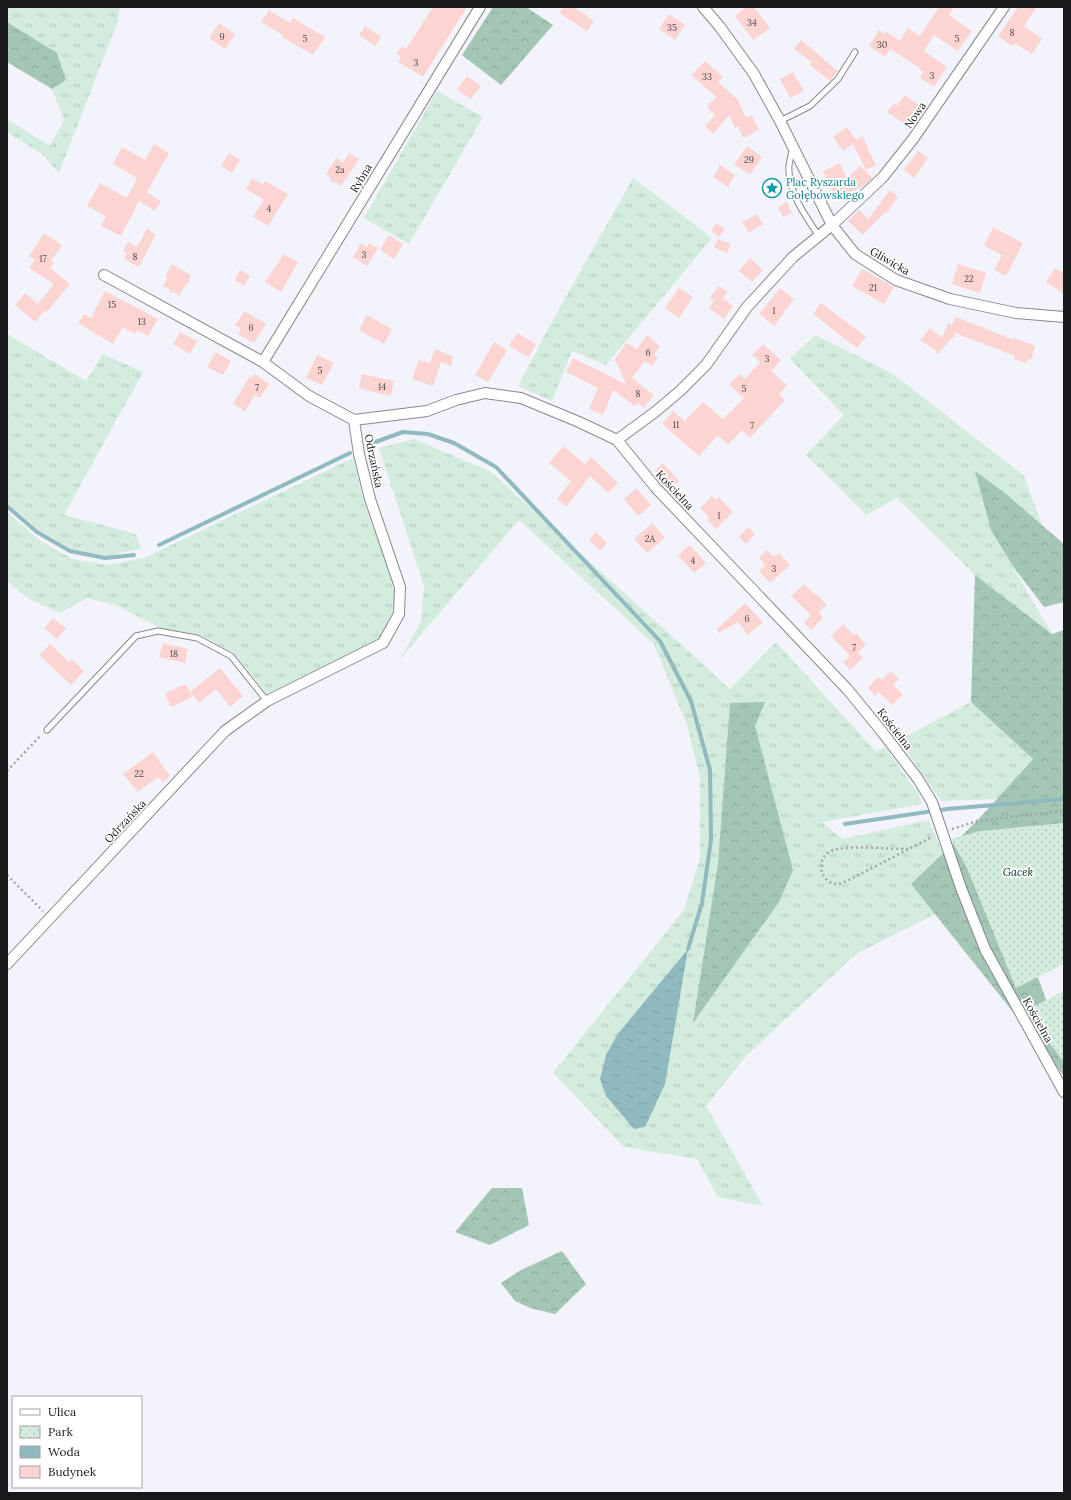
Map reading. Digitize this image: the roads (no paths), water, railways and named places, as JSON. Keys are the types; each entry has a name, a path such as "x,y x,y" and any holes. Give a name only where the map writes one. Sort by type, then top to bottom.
{"street":[{"name":"Rybna","path":"263,362 480,7"},
{"name":"Gliwicka","path":"703,7 720,27 754,74 780,121 832,225 855,254 896,280 950,300 1016,313 1064,316"},
{"name":"Nowa","path":"617,440 670,399 706,365 747,307 794,257 832,225 883,177 913,139 1004,7"},
{"path":"104,275 263,362 309,396 354,420"},
{"name":"Odrzańska","path":"7,964 225,731 266,701 383,643 399,614 400,587 370,500 359,454 354,420 427,411 456,400 485,393 521,398 579,422 617,440"},
{"name":"Kościelna","path":"617,440 656,488 848,690 883,732 918,778 932,802 961,888 985,949 1064,1092"}],"lane":[{"path":"780,121 810,106 838,79 855,52"},
{"path":"793,147 789,166 791,189 819,236"},
{"path":"47,730 136,636 158,632 197,638 230,656 266,701"}],"water":[{"path":"688,949 665,1084 645,1127 634,1129 606,1096 600,1079 606,1055 617,1035"}],"waterway":[{"path":"370,444 403,432 428,434 454,443 496,467 660,641 691,701 710,770 711,840 702,903 688,949"},
{"path":"159,545 350,453"},
{"path":"7,506 37,532 70,551 105,558 134,555"},
{"path":"845,824 947,809 1064,799"}],"place":[{"name":"Plac Ryszarda Gołębowskiego","path":"772,188"}],"park label":[{"name":"Gacek","path":"1018,872"}]}
